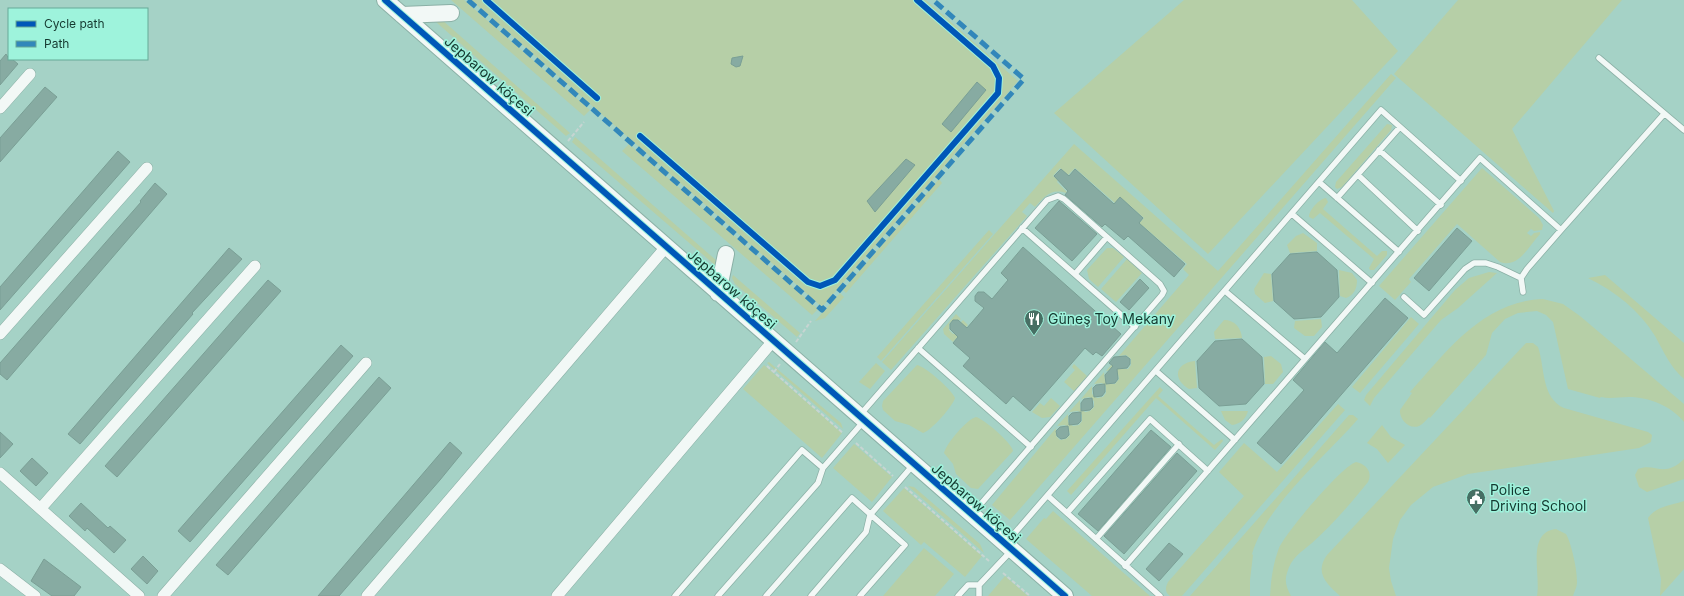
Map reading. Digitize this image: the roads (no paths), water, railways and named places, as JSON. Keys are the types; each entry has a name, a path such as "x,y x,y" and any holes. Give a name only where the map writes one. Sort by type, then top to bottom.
{"street":[{"name":"Jepbarow köçesi","path":"385,0 1065,596"},
{"path":"402,15 451,13"},
{"path":"0,108 30,74"},
{"path":"0,334 147,168"},
{"path":"368,596 666,247"},
{"path":"718,293 726,254"},
{"path":"41,508 255,266"},
{"path":"557,596 773,341"},
{"path":"163,596 366,363"},
{"path":"0,473 139,596"},
{"path":"0,569 35,596"}],"lane":[{"path":"1599,58 1684,130"},
{"path":"979,596 979,585 1048,496 1381,110 1461,181"},
{"path":"1523,292 1521,278 1527,269 1664,114"},
{"path":"1337,198 1400,127"},
{"path":"1379,150 1440,205"},
{"path":"1125,566 1480,158 1561,230"},
{"path":"1358,175 1418,231"},
{"path":"1319,182 1399,252"},
{"path":"718,596 818,482 823,468 918,348 1047,200 1058,196 1064,199 1163,287 1162,296 972,515"},
{"path":"1292,214 1372,283"},
{"path":"1022,228 1135,327"},
{"path":"1075,274 1107,237"},
{"path":"1404,297 1424,315 1465,269 1474,263 1486,263 1521,278"},
{"path":"1225,291 1305,360"},
{"path":"918,348 1031,447"},
{"path":"1156,371 1235,440"},
{"path":"1067,513 1150,418 1208,471"},
{"path":"1096,539 1179,444"},
{"path":"675,596 802,450 823,468"},
{"path":"811,596 866,532 870,514 914,464"},
{"path":"1048,496 1160,596"},
{"path":"766,596 852,498 905,545 860,596"},
{"path":"958,596 968,585 979,585"}],"place":[{"name":"Güneş Toý Mekany","path":"1034,336"},
{"name":"Police Driving School","path":"1476,515"}]}
